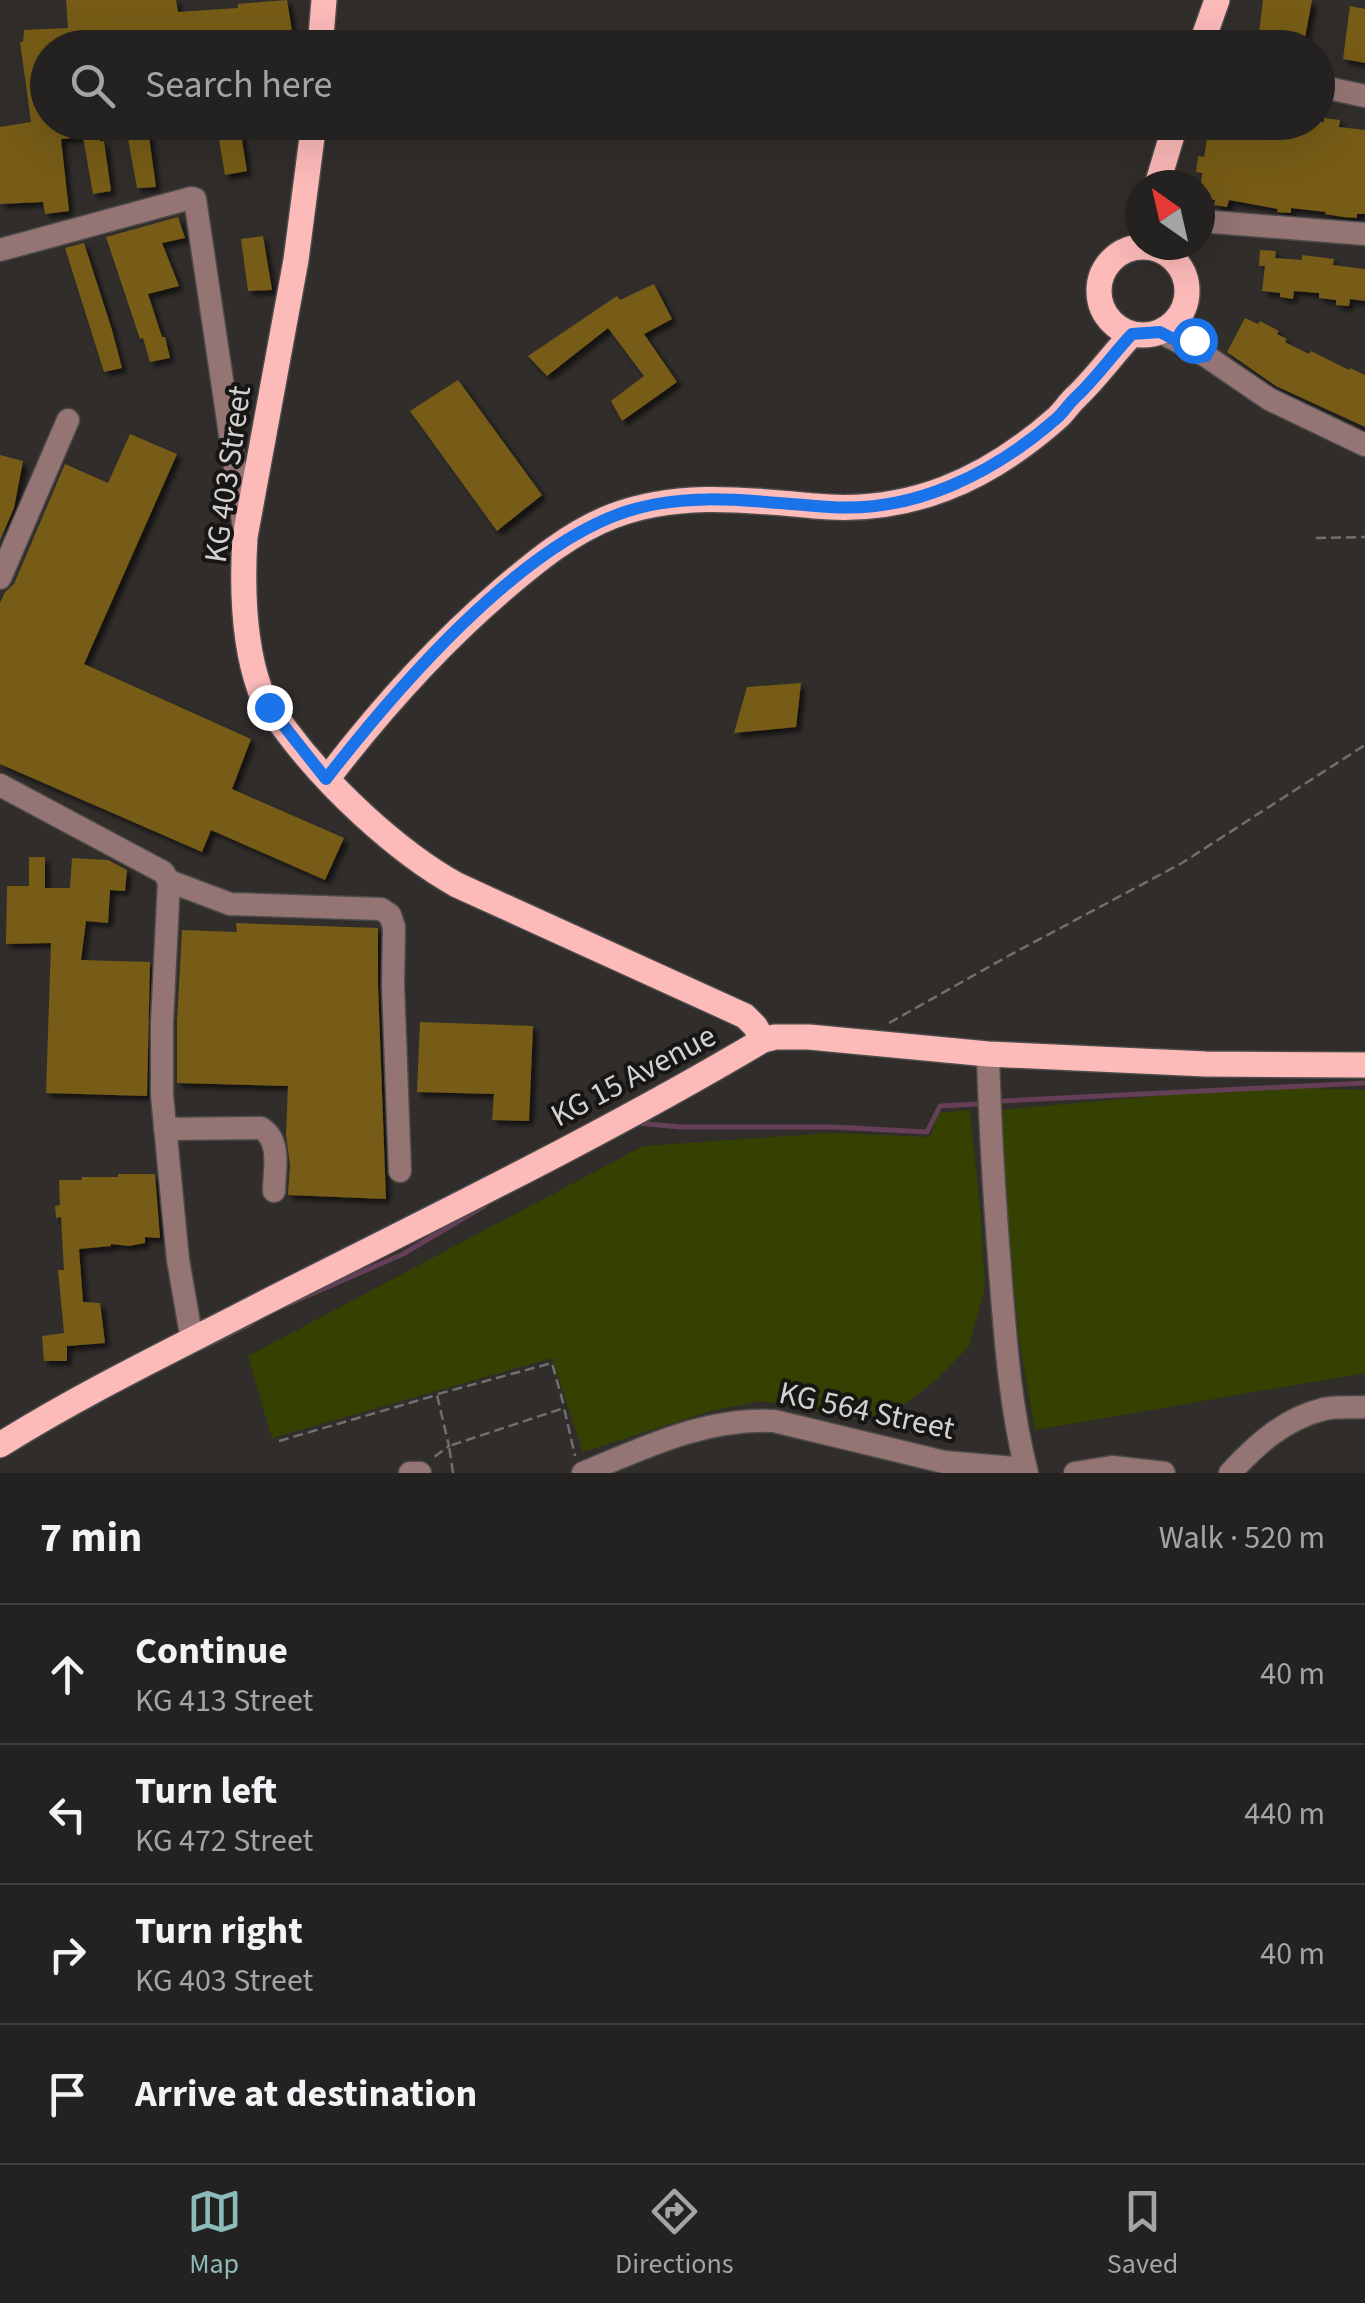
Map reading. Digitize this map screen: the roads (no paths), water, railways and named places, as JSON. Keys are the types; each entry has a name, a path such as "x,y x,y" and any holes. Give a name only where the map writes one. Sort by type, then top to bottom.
{"main road":[{"path":"322,30 324,0"},
{"path":"1206,30 1217,0"},
{"name":"KG 403 Street","path":"312,140 296,260 245,537 246,610 261,693 291,738 326,779 430,870 745,1016 763,1040"},
{"path":"1162,170 1171,140"},
{"path":"1125,253 1117,256 1103,274 1100,297 1102,308 1122,328 1170,324 1187,297 1184,274 1174,260"},
{"path":"326,779 414,674 480,610 584,529 630,510 687,500 765,500 835,508 908,502 966,480 1016,450 1060,416 1104,366 1122,328"},
{"name":"KG 15 Avenue","path":"0,1445 192,1340 633,1114 763,1040 809,1036 988,1054 1206,1064 1365,1065"}],"street":[{"path":"1335,90 1365,96"},
{"path":"0,250 194,200 245,537"},
{"path":"1215,222 1365,234"},
{"path":"1170,324 1206,356 1268,399 1365,445"},
{"path":"0,578 68,420"},
{"path":"0,785 163,872 169,880 230,904 381,909 390,916 395,939 400,1171"},
{"path":"169,880 162,1095 178,1260 192,1340"},
{"path":"988,1054 992,1172 1006,1351 1026,1471"},
{"path":"165,1129 261,1128 274,1142 274,1192"},
{"path":"1230,1473 1276,1428 1325,1408 1365,1406"},
{"name":"KG 564 Street","path":"579,1465 729,1422 774,1420 944,1462 1026,1471"},
{"path":"1075,1473 1112,1467 1164,1473"},
{"path":"410,1473 420,1473"}],"waterway":[{"path":"1002,1101 1365,1083"},
{"path":"637,1123 927,1132 940,1106 977,1104"},
{"path":"284,1306 403,1254 484,1206"},
{"path":"204,1347 252,1323"}]}
